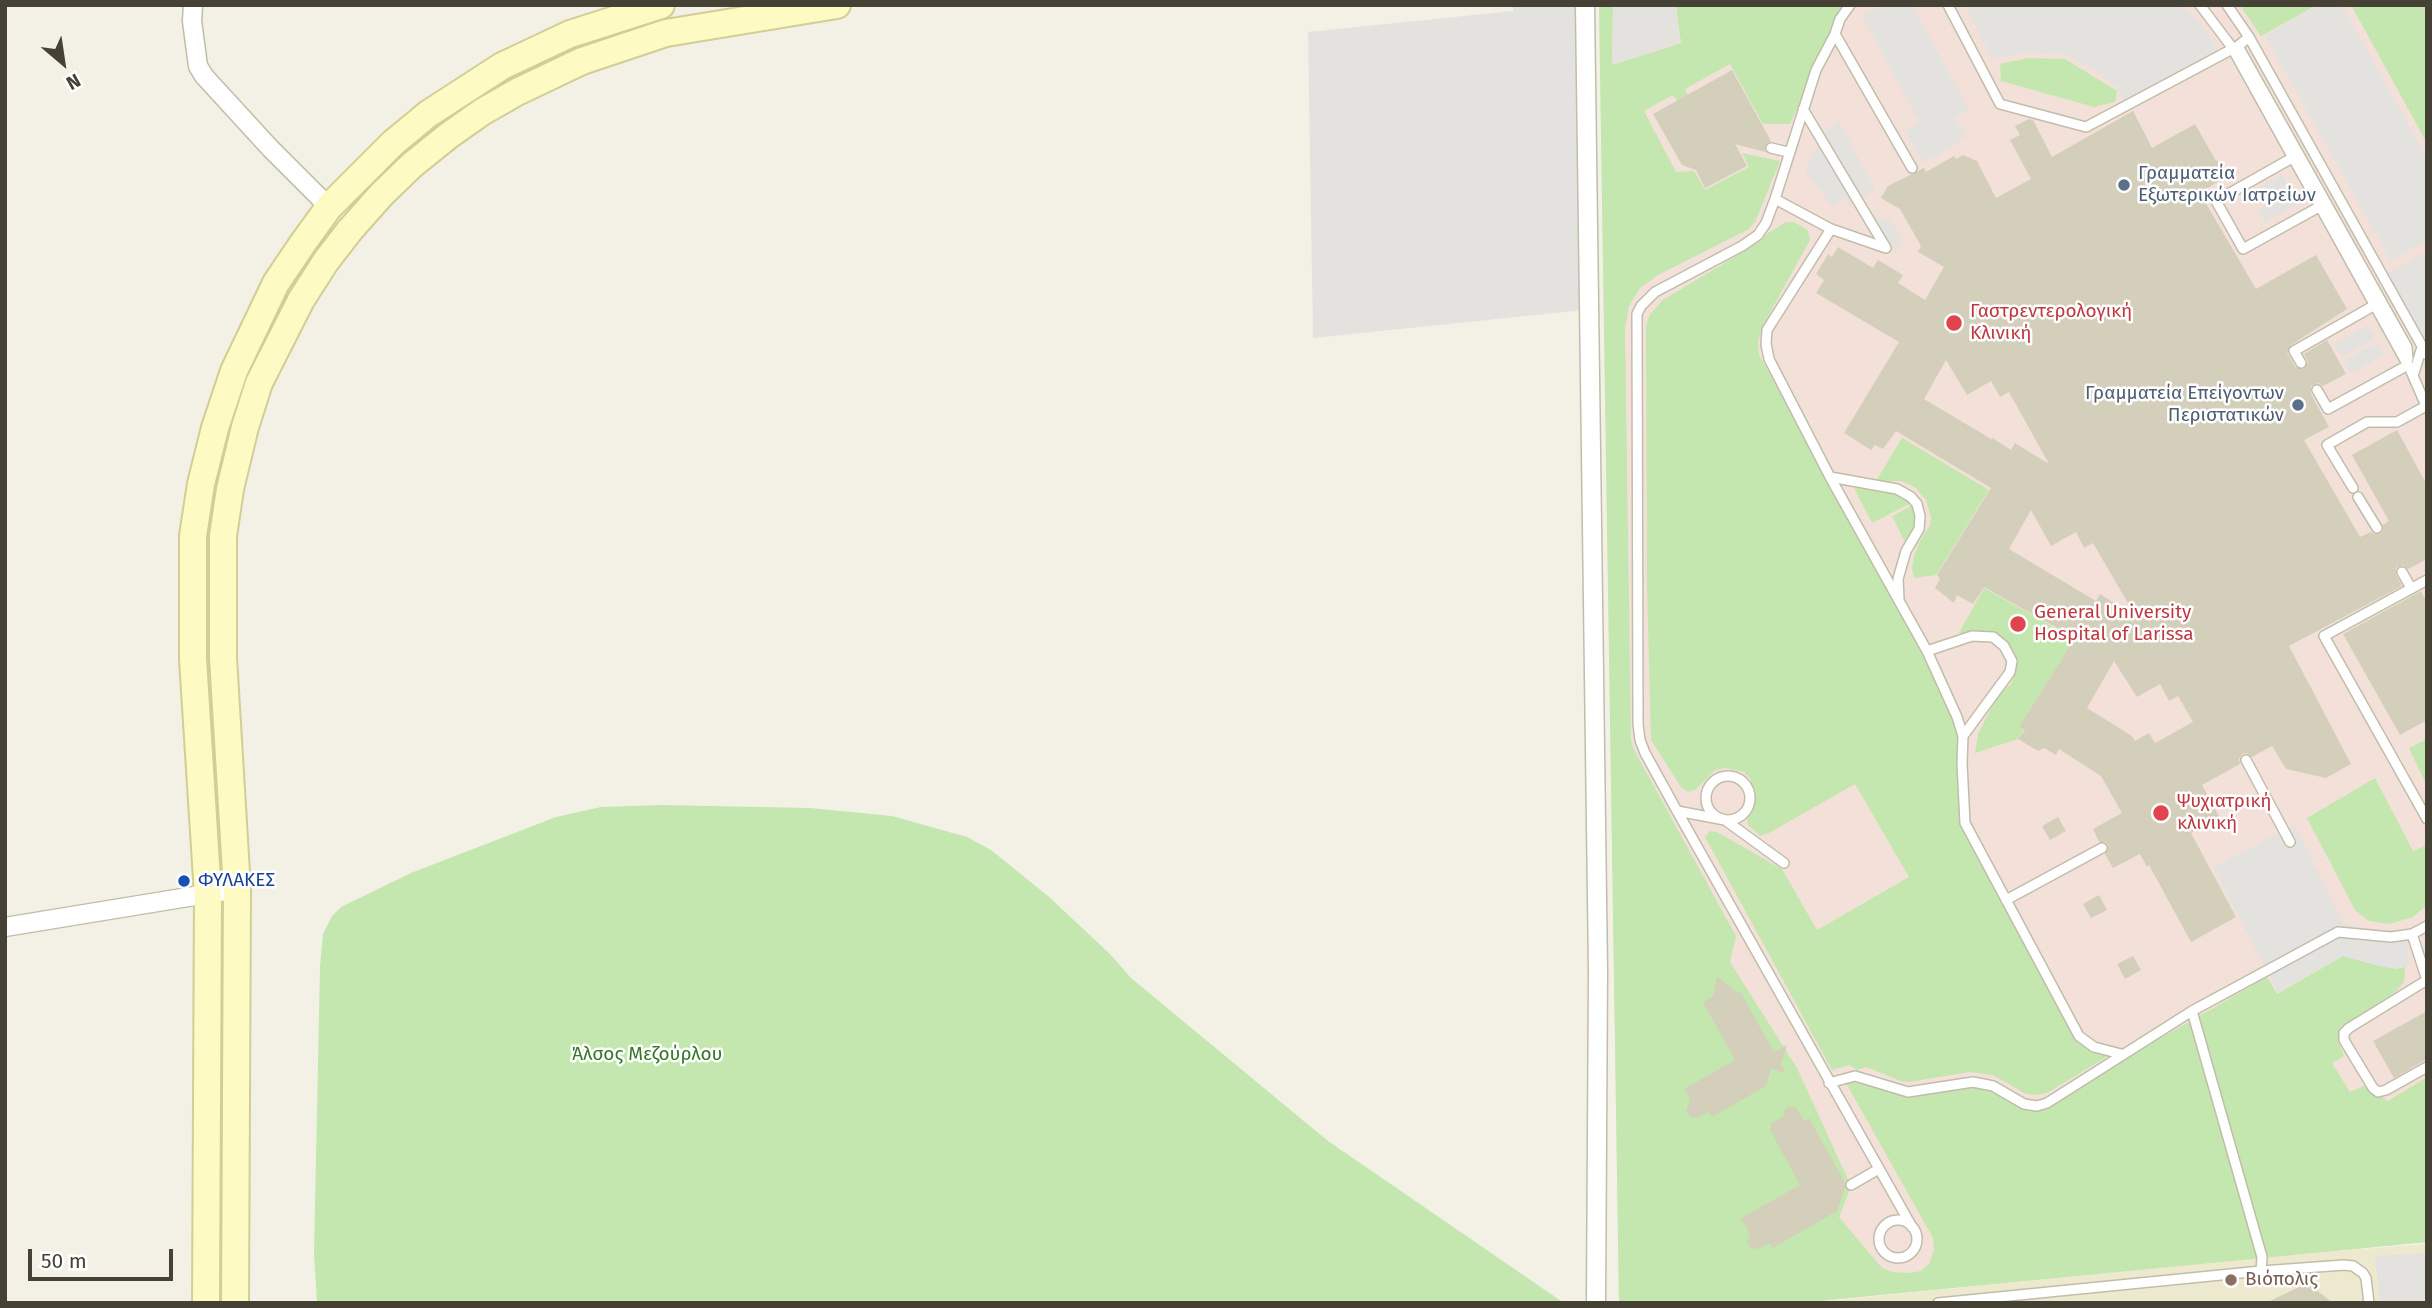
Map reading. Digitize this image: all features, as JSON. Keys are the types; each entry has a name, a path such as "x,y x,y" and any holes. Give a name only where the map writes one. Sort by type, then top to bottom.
{"street":[{"path":"192,5 198,66 204,76 329,207"},
{"path":"206,1303 208,895 193,659 193,536 201,484 215,428 234,371 276,283 329,207 393,143 428,114 502,66 570,34 661,5"},
{"path":"235,1303 237,889 223,658 223,536 230,489 259,383 282,334 326,261 381,195 412,165 482,112 541,79 582,61 666,33 837,5"},
{"path":"1585,5 1598,971 1596,1303"},
{"path":"5,927 237,889"}],"lane":[{"path":"1850,5 1840,19 1816,70 1775,199 1766,223 1758,235 1655,292 1637,314 1638,724 1645,753 1877,1170 1912,1227 1917,1240 1908,1255 1896,1258 1885,1253 1879,1242 1885,1225 1903,1221 1912,1227"},
{"path":"1948,5 2000,104 2086,127 2249,37"},
{"path":"2200,5 2234,47 2407,347 2408,365"},
{"path":"2227,5 2249,37 2424,351 2412,378"},
{"path":"1835,34 1912,168"},
{"path":"2234,47 2292,158 2408,365 2426,407 2397,422 2367,422 2328,445 2377,528"},
{"path":"1775,199 1831,229 1886,248 1803,109"},
{"path":"1771,148 1788,152"},
{"path":"2292,158 2216,201 2243,249 2319,207"},
{"path":"1831,229 1767,330 1769,359 1830,477 1927,651 1957,718 1963,736 1965,823 2079,1036 2094,1047 2120,1054"},
{"path":"2301,363 2294,351 2375,305"},
{"path":"2317,390 2328,409 2408,365"},
{"path":"1830,477 1897,489 1917,504 1919,529 1906,551 1898,579 1899,603"},
{"path":"2402,572 2412,588"},
{"path":"2427,580 2324,636 2424,809 2427,819"},
{"path":"1927,651 1972,636 1993,637 2004,646 2012,661 2010,672 1963,736"},
{"path":"2246,760 2290,842"},
{"path":"1677,811 1725,820 1735,819 1742,815 1749,802 1747,787 1743,782 1730,776 1711,784 1706,797 1710,811 1714,816 1725,820 1784,863"},
{"path":"2006,900 2102,848"},
{"path":"1829,1083 1855,1076 1908,1092 1973,1082 1993,1086 2024,1104 2037,1106 2192,1011 2338,932 2391,937 2412,934 2427,926"},
{"path":"2412,934 2427,981 2349,1028 2344,1033 2344,1040 2378,1092 2427,1067"},
{"path":"2192,1011 2262,1257 2261,1271"},
{"path":"1851,1185 1877,1170"},
{"path":"1938,1303 2344,1265 2353,1266 2367,1278 2369,1303"}],"shaded area":[{"path":"1513,5 1576,5 1584,310 1313,338 1308,32 1513,11"},
{"name":"General University Hospital of Larissa","path":"1599,5 2427,5 2427,1242 1798,1303 1619,1303"},
{"path":"1613,5 1675,5 1680,42 1612,64"},
{"path":"1882,5 1912,5 1969,109 1955,117 1966,136 1923,163 1905,131 1920,123 1862,16"},
{"path":"1965,5 2179,5 2199,21 2220,53 2126,104 2116,87 2102,74 2067,55 2029,53 1992,58"},
{"path":"2319,5 2342,5 2427,158 2427,240 2391,261 2265,35"},
{"path":"1839,122 1876,189 1849,206 1845,198 1832,207 1805,171 1827,129"},
{"path":"2282,174 2289,186 2256,206 2249,193"},
{"path":"2291,190 2299,203 2265,222 2258,210"},
{"path":"1874,216 1890,221 1899,232 1900,244 1895,253"},
{"path":"2427,251 2427,348 2386,274"},
{"path":"2368,325 2375,338 2342,357 2334,344"},
{"path":"2377,342 2384,355 2351,374 2343,361"},
{"path":"2295,825 2343,923 2378,930 2406,930 2409,965 2396,968 2379,966 2342,956 2278,992 2213,867"},
{"name":"Βιόπολις","path":"2427,1244 2427,1303 1810,1303 2262,1257"},
{"path":"2427,1253 2427,1303 2380,1303 2375,1256"}],"green space":[{"path":"1599,5 1613,5 1612,65 1681,43 1676,5 1844,5 1790,124 1763,124 1730,64 1685,89 1688,96 1678,102 1673,95 1644,111 1676,172 1694,171 1705,190 1749,167 1742,153 1780,161 1755,222 1749,229 1658,275 1640,288 1629,306 1625,329 1633,748 1736,936 1730,962 1797,1068 1851,1186 1839,1217 1882,1268 1908,1273 1921,1271 1929,1264 1934,1250 1933,1238 1846,1083 1857,1079 1907,1091 1975,1082 2025,1103 2046,1104 2267,977 2277,994 2343,956 2396,969 2405,967 2404,982 2395,992 2346,1025 2338,1042 2344,1056 2332,1063 2350,1092 2366,1085 2388,1101 2427,1077 2427,1242 1798,1303 1619,1303"},
{"path":"2240,5 2317,5 2261,36"},
{"path":"2351,5 2427,5 2427,143"},
{"path":"2028,58 2065,59 2117,91 2115,102 2094,107 2001,81 2000,64"},
{"path":"1786,222 1794,222 1808,230 1810,240 1761,329 1759,355 1961,717 1966,810 2050,990 2075,1037 2110,1055 2047,1093 2026,1094 1993,1075 1970,1072 1909,1082 1866,1067 1857,1070 1849,1065 1832,1070 1705,837 1710,831 1717,832 1782,869 1817,930 1909,877 1855,784 1760,836 1748,825 1747,817 1754,801 1750,778 1744,772 1725,768 1715,770 1695,790 1688,792 1681,787 1651,740 1647,587 1646,326 1650,314 1663,300 1761,241 1768,233"},
{"path":"1902,438 1989,490 1936,575 1914,578 1912,568 1920,541 1930,525 1931,517 1926,500 1909,484 1901,481 1876,481"},
{"path":"1859,486 1891,493 1900,492 1917,500 1872,523 1854,488"},
{"path":"1919,502 1923,509 1909,550 1892,516"},
{"path":"1984,588 2068,635 2071,631 2077,635 2019,727 2024,730 2018,739 1975,753 1978,734 1998,695 2011,684 2016,670 2013,651 2000,637 1986,633 1959,633"},
{"path":"2427,739 2427,786 2409,748"},
{"path":"2375,778 2413,851 2424,846 2427,850 2427,905 2413,917 2390,924 2369,921 2355,910 2307,818"},
{"name":"Άλσος Μεζούρλου","path":"662,805 810,808 892,816 967,837 991,850 1048,896 1110,954 1131,978 1328,1141 1564,1303 317,1303 314,1254 320,967 323,934 332,916 341,907 411,873 556,817 601,807"}],"building":[{"path":"1732,70 1771,141 1766,144 1765,152 1735,144 1747,166 1705,188 1696,170 1682,165 1653,114"},
{"path":"2133,111 2152,148 2195,124 2225,177 2200,193 2256,289 2316,255 2347,309 2291,345 2287,352 2295,367 2304,369 2308,362 2304,354 2327,340 2346,374 2323,386 2318,383 2311,386 2311,394 2329,427 2304,440 2360,537 2371,532 2380,534 2383,525 2389,521 2352,455 2397,430 2427,485 2427,559 2408,569 2403,565 2396,568 2396,575 2402,586 2289,646 2351,764 2326,778 2286,769 2272,746 2252,757 2247,753 2242,754 2240,764 2202,785 2220,818 2191,833 2236,917 2191,942 2149,865 2147,867 2140,854 2113,868 2105,854 2108,845 2099,842 2093,829 2122,813 2101,776 2059,749 2056,755 2044,748 2038,751 2018,739 2025,730 2019,727 2075,638 1984,587 1973,604 1957,595 1954,603 1935,588 1940,579 1937,575 1991,488 1896,431 1883,449 1875,445 1871,450 1844,433 1899,342 1816,293 1824,280 1816,274 1828,254 1832,257 1838,247 1873,268 1878,260 1903,275 1898,283 1925,300 1944,267 1918,252 1921,246 1900,209 1881,198 1888,186 1924,168 1926,172 1954,156 1956,159 1963,155 1977,161 1996,198 2031,179 2010,140 2020,135 2015,126 2029,119 2033,120 2052,157","holes":["1946,360 1967,395 1991,381 2000,397 2009,392 2049,464 2015,443 2011,450 1924,399","2031,510 2051,546 2076,532 2084,548 2093,543 2136,617 2100,594 2096,601 2009,549","2114,661 2137,697 2160,684 2169,701 2178,696 2193,722 2155,743 2149,733 2135,741 2132,736 2087,708"]},
{"path":"2421,591 2427,602 2427,720 2400,735 2343,634"},
{"path":"2058,817 2066,831 2050,840 2042,826"},
{"path":"2099,895 2107,910 2091,918 2083,904"},
{"path":"2133,956 2141,970 2125,979 2117,964"},
{"path":"1717,977 1738,993 1740,991 1774,1052 1787,1045 1781,1065 1786,1073 1771,1069 1766,1086 1712,1117 1708,1112 1697,1118 1690,1117 1686,1110 1690,1100 1684,1089 1735,1060 1703,1002 1713,996"},
{"path":"2427,1011 2427,1059 2394,1078 2373,1041"},
{"path":"1791,1106 1797,1108 1804,1121 1809,1118 1845,1183 1845,1188 1837,1211 1773,1248 1769,1243 1758,1249 1751,1248 1747,1242 1750,1234 1741,1218 1800,1185 1770,1130 1770,1124 1783,1117 1785,1109"},
{"path":"2307,1283 2333,1303 2266,1303"}],"place":[{"name":"Γραμματεία Εξωτερικών Ιατρείων","path":"2124,185"},
{"name":"Γαστρεντερολογική Κλινική","path":"1954,323"},
{"name":"Γραμματεία Επείγοντων Περιστατικών","path":"2298,405"},
{"name":"General University Hospital of Larissa","path":"2018,624"},
{"name":"Ψυχιατρική κλινική","path":"2161,813"},
{"name":"ΦΥΛΑΚΕΣ","path":"184,881"},
{"name":"Βιόπολις","path":"2231,1280"}]}
